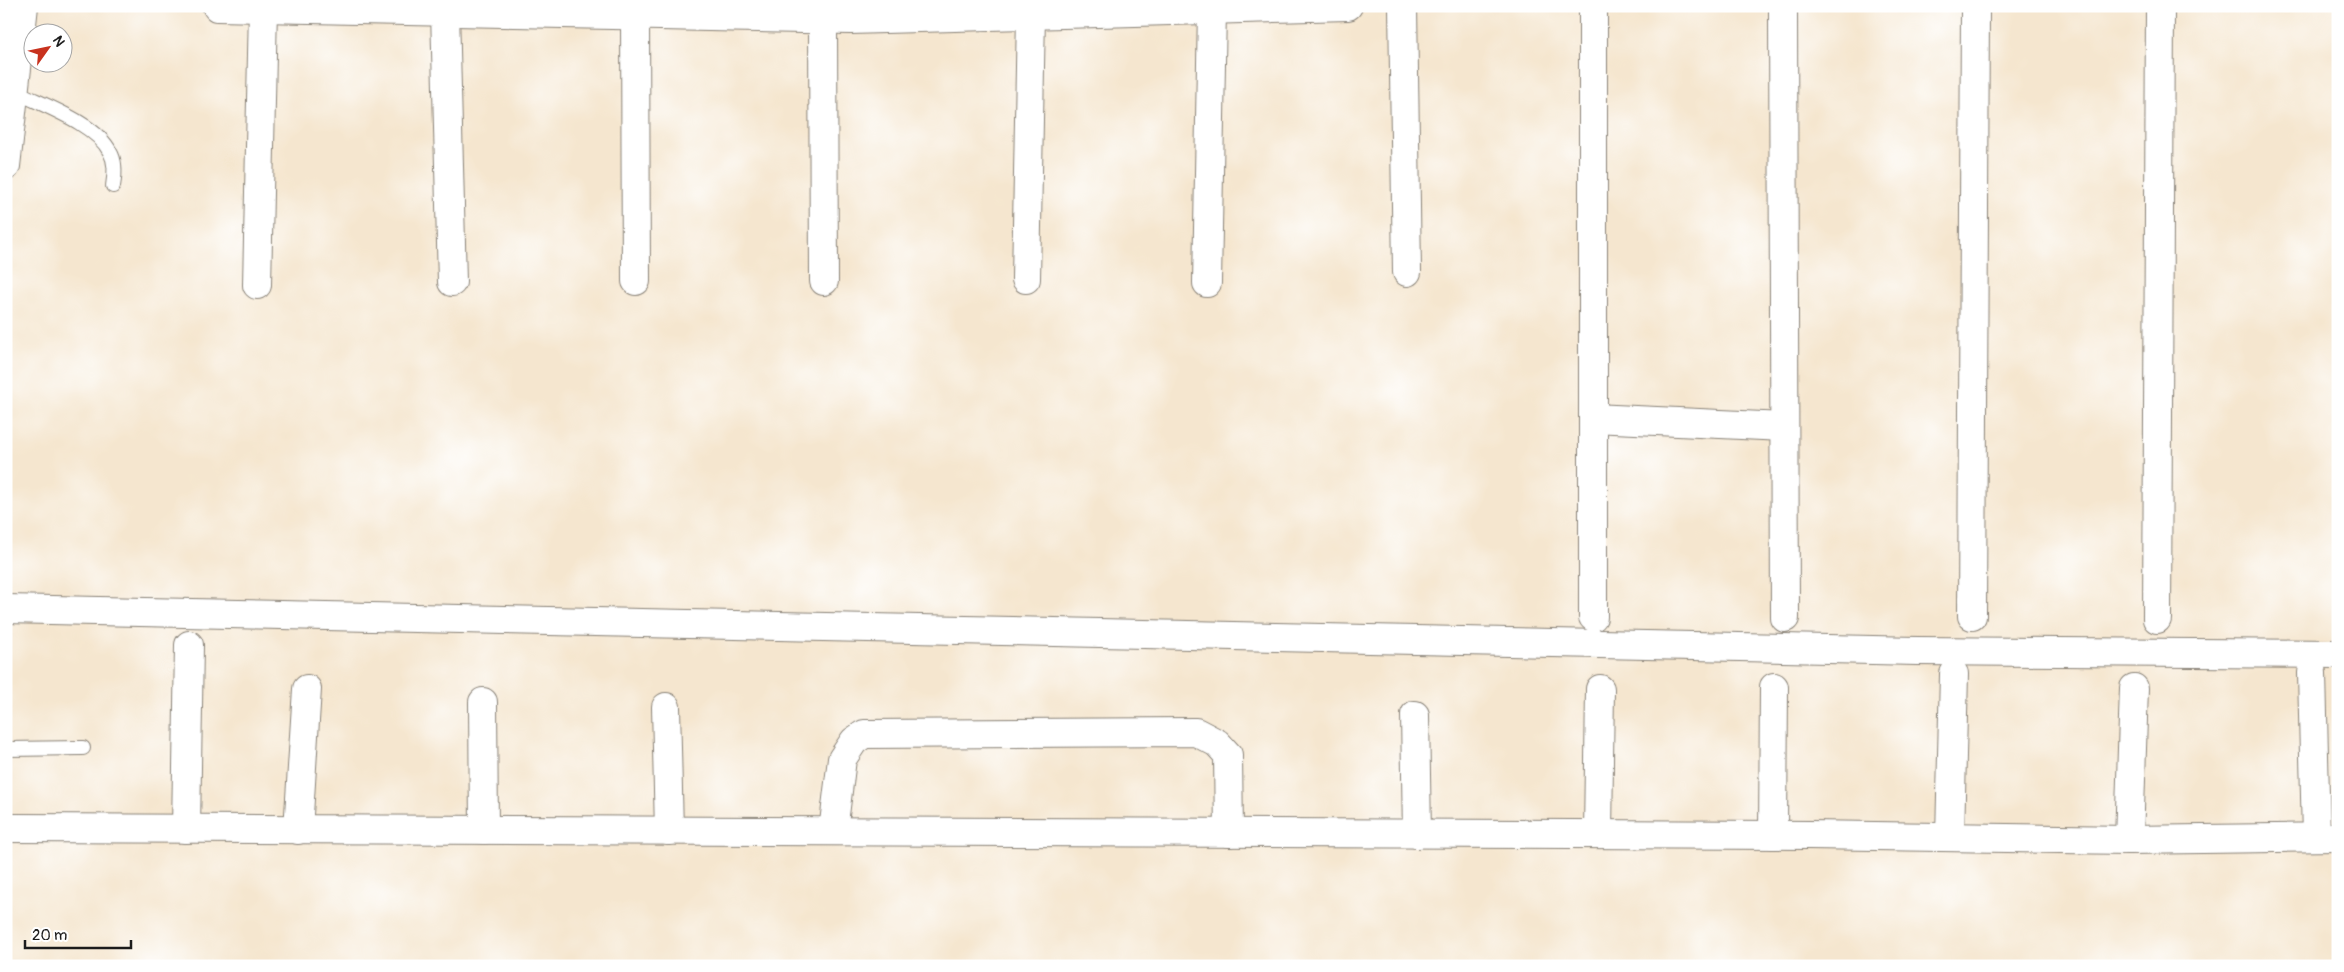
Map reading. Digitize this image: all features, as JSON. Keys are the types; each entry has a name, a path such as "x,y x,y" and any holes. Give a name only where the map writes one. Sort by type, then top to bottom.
{"street":[{"path":"6,166 13,80 24,6"},
{"path":"217,7 823,20 1348,6"},
{"path":"1403,6 1407,272"},
{"path":"1593,6 1593,617"},
{"path":"1783,6 1785,618"},
{"path":"1972,616 1975,6"},
{"path":"2157,619 2160,6"},
{"path":"256,285 263,8"},
{"path":"1208,283 1212,9"},
{"path":"445,11 452,282"},
{"path":"1026,279 1031,14"},
{"path":"635,15 636,281"},
{"path":"823,20 824,281"},
{"path":"1593,418 1784,427"},
{"path":"6,610 1917,652 2338,654"},
{"path":"186,829 189,645"},
{"path":"6,828 1598,834 1950,836 2129,840 2327,837 2312,673"},
{"path":"1950,836 1954,674"},
{"path":"1773,835 1774,687"},
{"path":"2129,840 2134,688"},
{"path":"298,830 307,690"},
{"path":"1598,834 1600,690"},
{"path":"483,702 484,830"},
{"path":"666,707 669,831"},
{"path":"1414,715 1418,834"},
{"path":"833,831 842,759 854,741 864,734 1196,732 1217,743 1228,755 1229,833"}],"lane":[{"path":"13,80 103,141 110,152 114,165 113,186"},
{"path":"6,749 83,748"}]}
